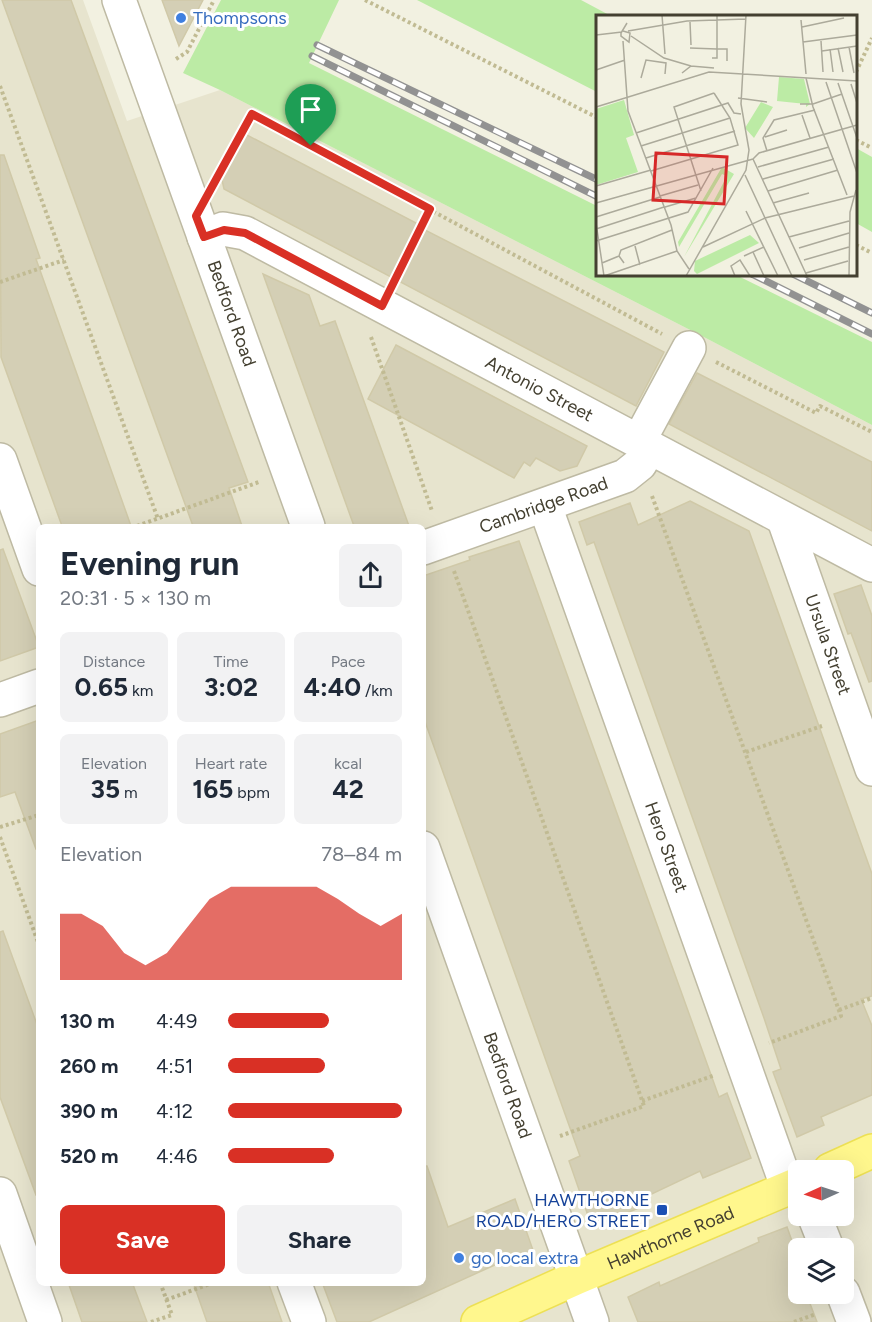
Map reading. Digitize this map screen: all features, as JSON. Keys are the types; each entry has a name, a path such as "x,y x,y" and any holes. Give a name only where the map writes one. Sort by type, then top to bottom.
{"main road":[{"path":"852,1160 872,1151"},
{"name":"Hawthorne Road","path":"478,1322 788,1188"}],"street":[{"name":"Bedford Road","path":"119,0 307,524"},
{"name":"Antonio Street","path":"200,227 245,233 643,450 872,565"},
{"path":"643,450 689,348"},
{"name":"Cambridge Road","path":"433,545 625,476 643,450"},
{"path":"0,460 36,561"},
{"name":"Hero Street","path":"545,506 742,1059 788,1174"},
{"name":"Ursula Street","path":"784,520 872,769"},
{"path":"0,700 36,687"},
{"name":"Bedford Road","path":"426,856 592,1322"},
{"path":"0,1194 45,1322"},
{"path":"296,1286 309,1322"},
{"path":"847,1304 854,1322"}],"path":[{"path":"148,81 187,52 214,0"},
{"path":"365,0 596,117"},
{"path":"857,68 872,38"},
{"path":"0,86 158,519"},
{"path":"200,227 252,114 689,348 816,413 820,406 872,432"},
{"path":"857,141 872,148"},
{"path":"430,209 369,333 433,545 644,1106 530,1146"},
{"path":"857,246 872,253"},
{"path":"0,282 64,260"},
{"path":"642,1101 841,1016 746,752 643,450"},
{"path":"143,524 288,472"},
{"path":"746,752 853,715"},
{"path":"0,827 36,816"},
{"path":"0,837 36,937"},
{"path":"839,1010 872,998"},
{"path":"150,1322 172,1315 161,1286"},
{"path":"166,1300 204,1286"}],"shaded area":[{"path":"0,0 83,0 127,121 220,90 872,425 872,1322 0,1322"}],"green space":[{"path":"221,0 339,0 309,63 596,206 596,276 738,276 872,342 872,425 700,335 183,73"},
{"path":"417,0 581,0 609,15 596,15 596,91"},
{"path":"857,149 872,157 872,232 857,224"}],"building":[{"path":"2,0 71,0 248,482 229,488 241,524 192,524"},
{"name":"Thompsons","path":"162,0 203,0 179,46"},
{"path":"243,133 420,225 419,227 664,352 636,406 224,189 221,175"},
{"path":"0,155 4,155 40,258 36,259 130,524 61,524 1,357"},
{"path":"263,274 309,295 320,326 335,321 408,524 353,524"},
{"path":"396,345 587,446 577,466 560,471 536,458 530,466 524,462 514,478 368,399"},
{"path":"697,373 872,462 872,531 669,424"},
{"path":"690,501 749,531 872,874 872,996 861,999 872,1026 872,1095 821,1117 824,1125 797,1137 773,1072 781,1069 764,1018 594,542 587,545 579,522 630,503 638,525"},
{"path":"519,541 719,1097 727,1093 751,1158 703,1178 700,1171 643,1198 646,1205 592,1227 569,1161 580,1156 426,724 426,575 470,560 469,557"},
{"path":"3,549 36,639 36,648 0,661 0,550"},
{"path":"861,585 872,616 872,681 869,682 834,594"},
{"path":"36,721 36,849 15,792 0,797 0,734"},
{"path":"3,931 36,1022 36,1195 0,1097 0,932"},
{"path":"426,1166 448,1227 515,1199 534,1253 510,1264 508,1259 369,1322 337,1322 324,1286 426,1286"},
{"path":"787,1227 791,1238 788,1238 788,1304 810,1304 817,1322 638,1322 628,1297 659,1282 660,1286 759,1242 758,1238"},
{"path":"69,1286 134,1286 147,1322 82,1322"},
{"path":"194,1286 269,1286 282,1322 207,1322"}],"railway":[{"path":"317,45 596,179"},
{"path":"312,56 596,196"},
{"path":"756,276 872,334"},
{"path":"797,276 872,313"}],"place":[{"name":"Thompsons","path":"181,18"},
{"name":"HAWTHORNE ROAD/HERO STREET","path":"662,1210"},
{"name":"go local extra","path":"459,1258"}],"route":[{"path":"252,114 311,146 430,209 382,306 245,233 224,230 204,237 196,216 252,114"}]}
